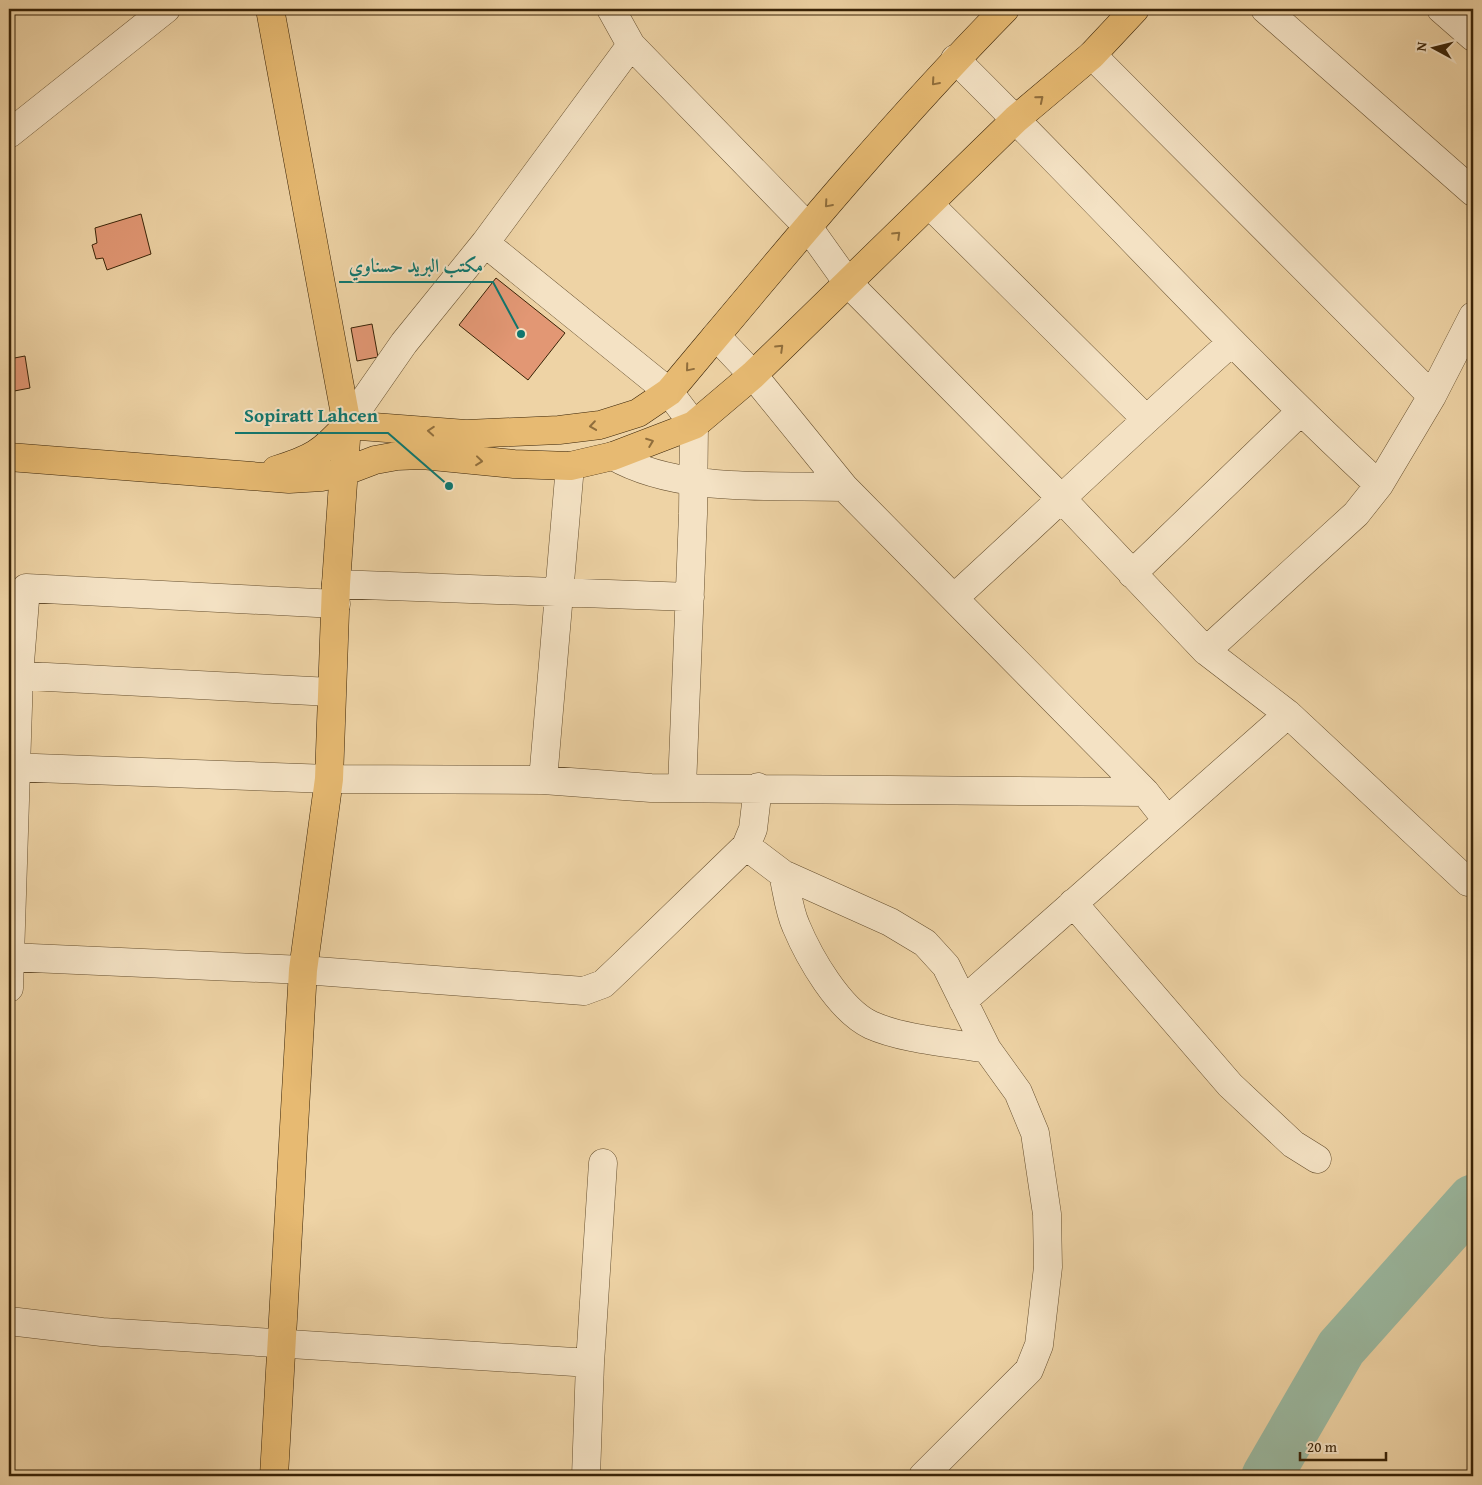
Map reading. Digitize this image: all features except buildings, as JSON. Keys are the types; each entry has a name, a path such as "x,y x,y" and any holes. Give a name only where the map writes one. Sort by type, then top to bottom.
{"main road":[{"path":"270,9 348,425 331,692 330,779 303,970 274,1476"},
{"path":"348,425 466,434 559,430 600,426 638,413 668,392 808,227 955,59 1005,9"},
{"path":"9,457 290,479 322,477 346,471 375,460 397,456 422,455 514,464 570,466 613,456 694,425 753,375 1016,119 1092,55 1135,9"},
{"path":"252,476 305,461 325,449 348,425"}],"street":[{"path":"9,134 166,9"},
{"path":"611,9 632,45 808,227 848,283 1062,500 1206,651 1288,714 1468,882"},
{"path":"1265,9 1473,192"},
{"path":"1441,9 1473,37"},
{"path":"348,425 404,343 485,243 632,45"},
{"path":"1092,55 1432,396"},
{"path":"955,59 1016,119 1231,343 1300,412 1379,485"},
{"path":"929,204 1145,418"},
{"path":"485,243 668,392 694,425 694,482 682,787"},
{"path":"1206,651 1356,514 1379,485 1432,396 1473,316"},
{"path":"716,336 753,375 844,487 1146,792 1166,820"},
{"path":"954,598 1062,500 1145,418 1231,343"},
{"path":"1132,574 1300,412"},
{"path":"613,456 648,472 694,482 844,487"},
{"path":"543,780 570,466"},
{"path":"9,988 17,588 336,594 559,592 690,597"},
{"path":"14,675 331,692"},
{"path":"963,1001 1288,714"},
{"path":"13,767 330,779 543,780 651,788 758,787 1146,792"},
{"path":"10,957 303,970 584,991 603,984 746,846 753,829 758,787"},
{"path":"746,846 783,874 890,922 924,943 946,966 987,1049 1018,1092 1035,1133 1047,1214 1048,1267 1039,1345 1029,1370 923,1476"},
{"path":"783,874 795,924 820,972 850,1009 870,1024 894,1032 987,1049"},
{"path":"1073,903 1230,1085 1293,1144 1317,1159"},
{"path":"586,1476 590,1363 603,1163"},
{"path":"9,1322 102,1332 590,1363"}],"waterway":[{"path":"1267,1476 1341,1348 1473,1200"}],"place":[{"name":"مكتب البريد حسناوي","path":"521,334"},
{"name":"Sopiratt Lahcen","path":"449,486"}]}
